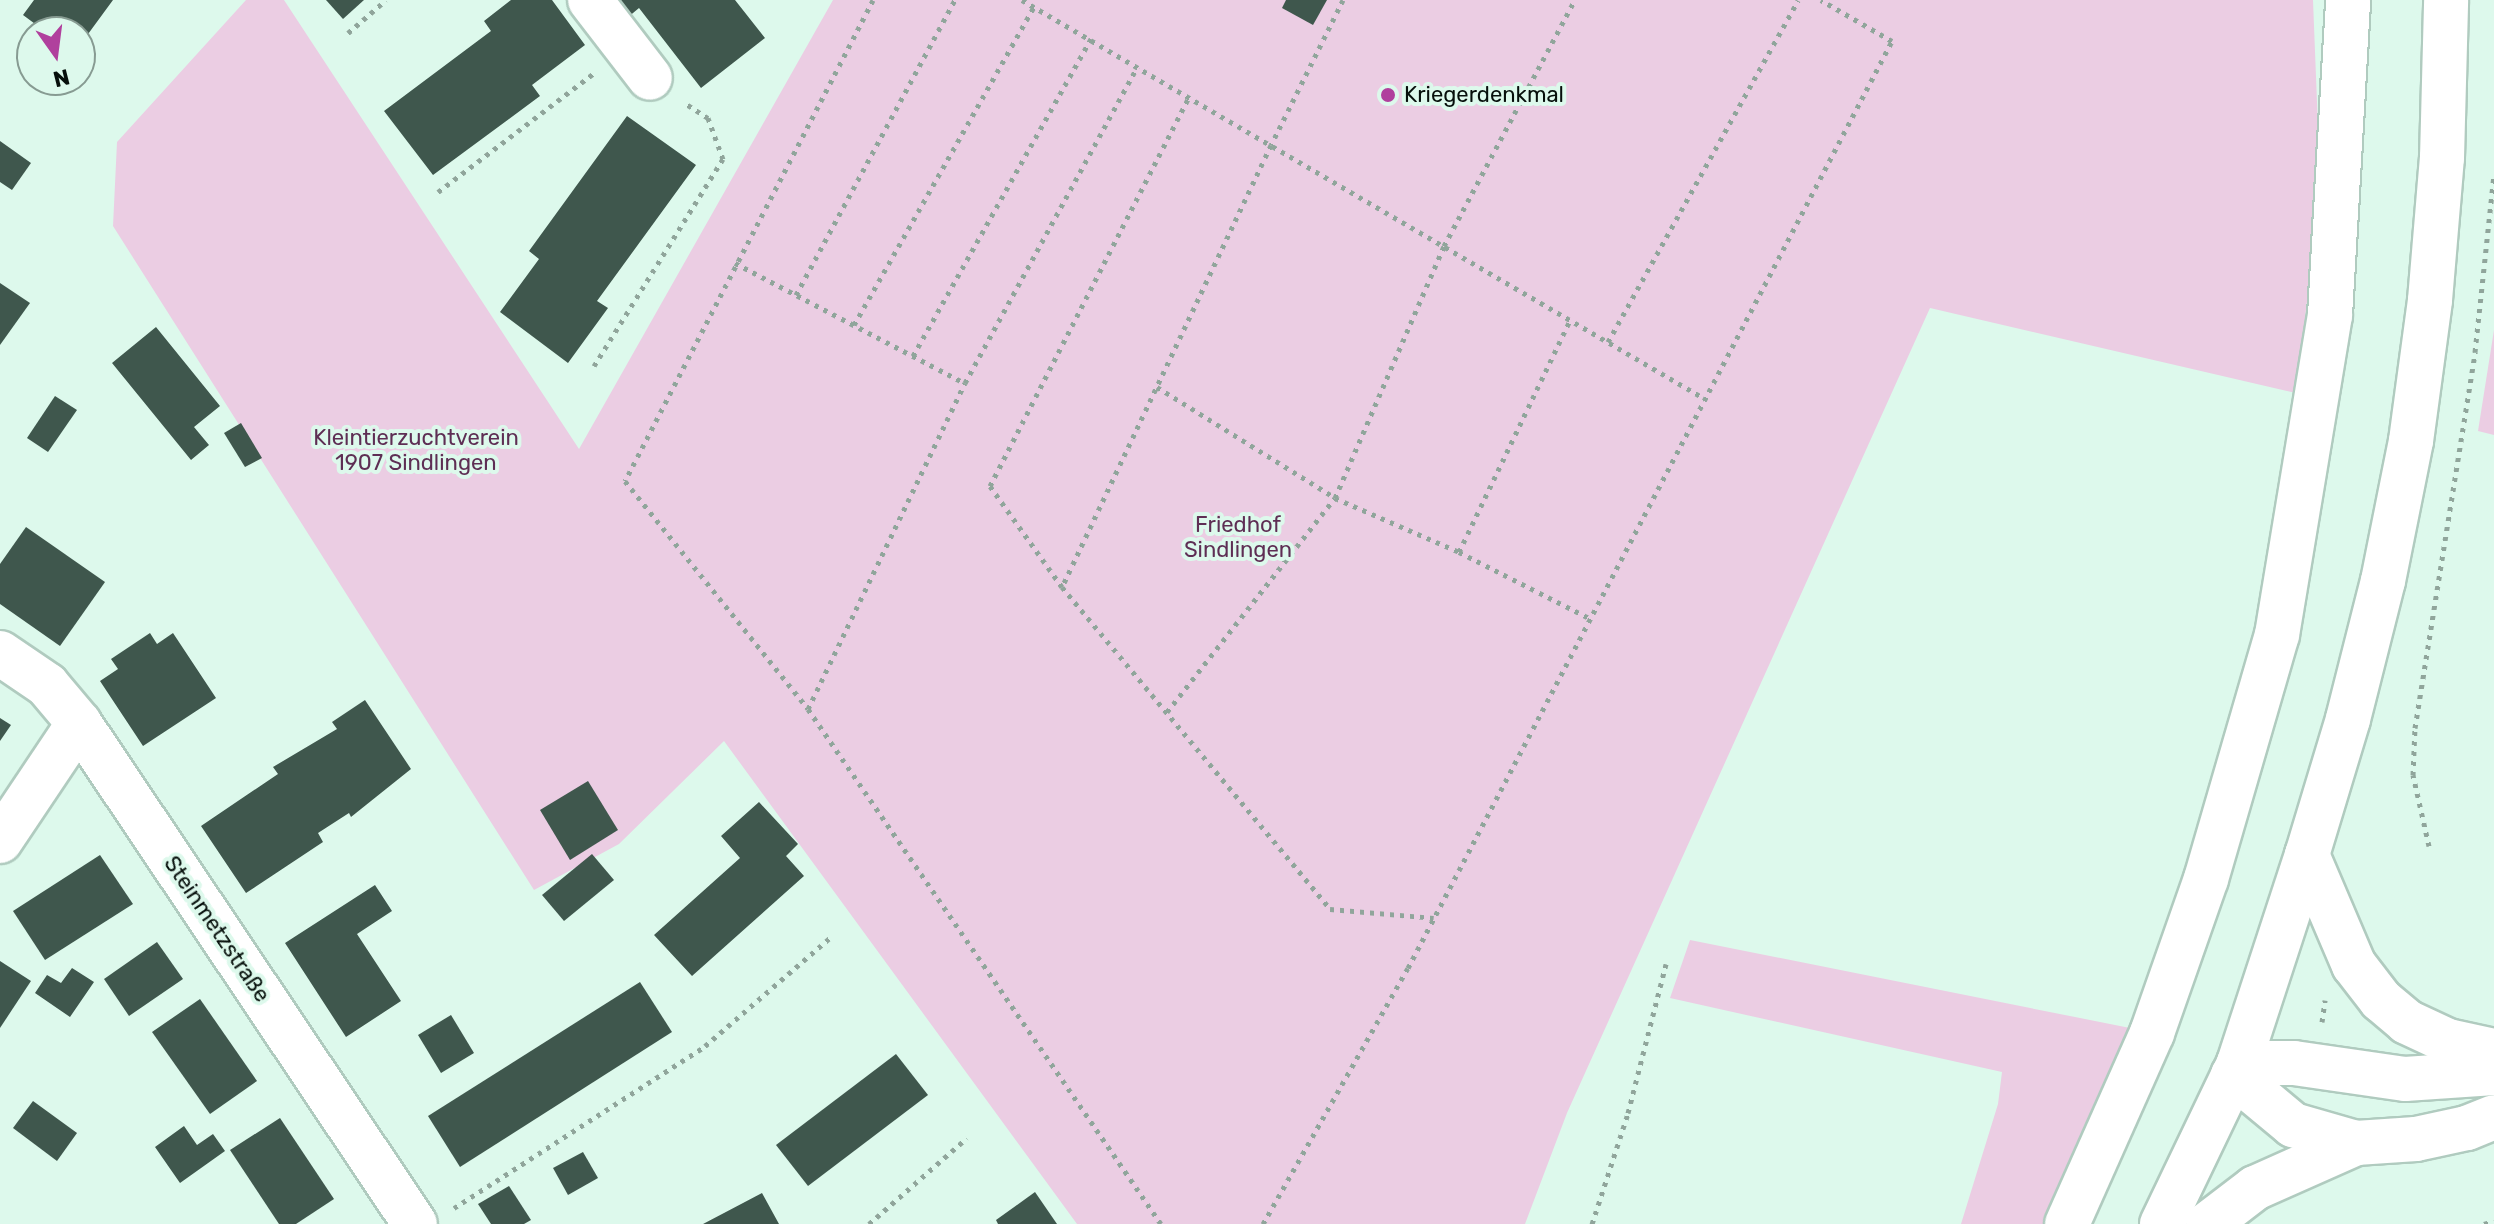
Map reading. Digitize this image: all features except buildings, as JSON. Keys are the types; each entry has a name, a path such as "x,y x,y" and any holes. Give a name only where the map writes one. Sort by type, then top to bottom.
{"main road":[{"path":"590,0 638,64"},
{"path":"2067,1224 2162,1005 2206,879 2277,635 2330,315 2348,0"},
{"path":"2162,1224 2236,1069 2307,855 2348,719 2379,597 2411,441 2430,300 2442,158 2446,0"},
{"name":"Steinmetzstraße","path":"0,653 47,685 79,723 429,1220"},
{"path":"0,841 79,723"},
{"path":"2307,855 2354,965 2381,1000 2407,1022 2448,1041 2494,1051"},
{"path":"2236,1069 2294,1063 2405,1079 2494,1073"},
{"path":"2236,1069 2293,1125 2356,1143 2416,1139 2467,1128 2494,1117"},
{"path":"2208,1224 2255,1188 2356,1143"}],"path":[{"path":"348,33 386,0"},
{"path":"873,0 625,481 808,709 1161,1224"},
{"path":"796,295 955,0"},
{"path":"1022,0 1705,399"},
{"path":"1062,587 1343,0"},
{"path":"1167,712 1335,498 1444,246 1575,0"},
{"path":"1608,342 1798,0"},
{"path":"1263,1224 1434,918 1892,41 1821,0"},
{"path":"854,325 1034,7"},
{"path":"913,356 1091,39"},
{"path":"438,192 638,64 708,118 723,159 594,366"},
{"path":"808,709 965,383 1137,67"},
{"path":"1189,97 990,486 1062,587 1330,909 1434,918"},
{"path":"2429,846 2413,775 2415,728 2475,352 2494,173"},
{"path":"735,263 965,383"},
{"path":"1459,552 1570,320"},
{"path":"1157,387 1335,498 1459,552 1591,619"},
{"path":"429,1220 705,1046 833,935"},
{"path":"1592,1224 1628,1113 1666,964"},
{"path":"869,1224 967,1138"}],"green space":[{"name":"Friedhof Sindlingen","path":"246,0 284,0 579,449 833,0 2313,0 2319,153 2311,268 2296,393 1930,308 1567,1113 1525,1224 1077,1224 724,741 619,844 534,890 113,226 117,142"},
{"path":"2494,330 2494,435 2478,431"},
{"path":"1690,940 2130,1028 2047,1224 1961,1224 1998,1104 2002,1072 1670,998"}],"place":[{"name":"Kriegerdenkmal","path":"1388,95"}],"park label":[{"name":"Kleintierzuchtverein 1907 Sindlingen","path":"416,450"}]}
